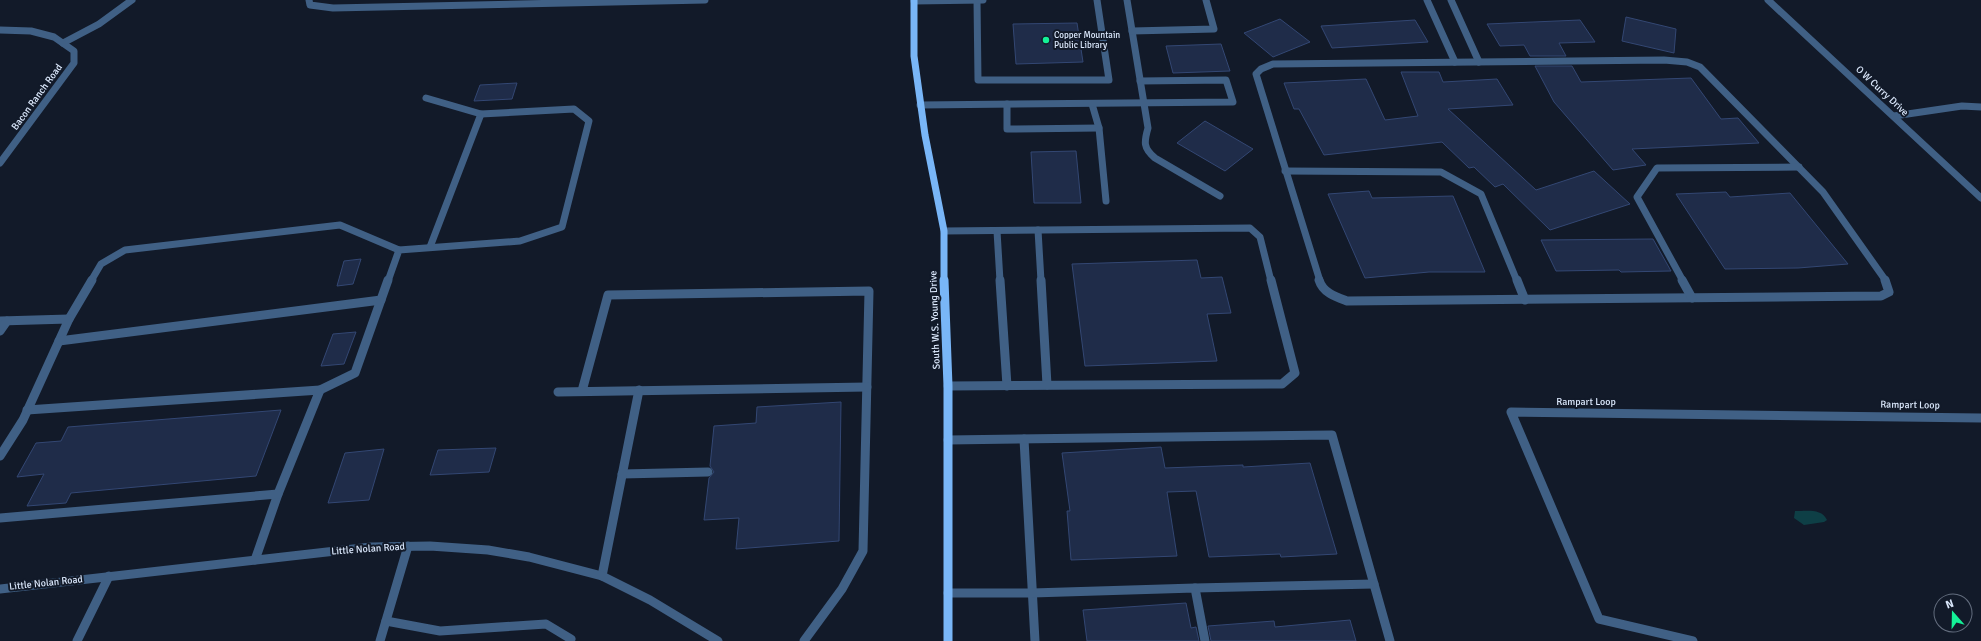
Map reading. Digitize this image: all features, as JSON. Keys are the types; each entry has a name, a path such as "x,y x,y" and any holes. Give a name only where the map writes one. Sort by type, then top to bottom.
{"main road":[{"name":"South W.S. Young Drive","path":"914,1 914,56 920,105 944,231 948,386 948,641"}],"street":[{"path":"62,43 86,32 115,15 132,0"},
{"path":"309,0 310,5 333,8 705,0"},
{"path":"977,0 978,80 1109,80 1097,0"},
{"path":"914,1 983,0"},
{"path":"1127,0 1148,128 1144,142 1148,152 1155,158 1220,196"},
{"path":"1132,31 1214,29 1206,0"},
{"path":"1427,0 1455,62"},
{"path":"1451,0 1479,62"},
{"name":"O W Curry Drive","path":"1768,0 1981,198"},
{"name":"Bacon Ranch Road","path":"0,30 31,31 54,37 74,50 74,63 2,161"},
{"path":"1479,62 1687,62 1700,67 1823,192 1886,280 1889,292 1881,296 1524,300 1347,301 1334,297 1321,286 1256,74 1261,69 1273,64 1479,62"},
{"path":"920,105 1233,102 1226,80 1140,81"},
{"path":"0,456 23,420 69,319 101,264 125,250 340,225 399,250 520,241 562,227 589,121 574,109 481,114 426,98"},
{"path":"1007,104 1007,129 1099,128"},
{"path":"1092,104 1099,128 1106,201"},
{"path":"1894,116 1962,106 1981,107"},
{"path":"430,247 481,114"},
{"path":"1692,298 1637,197 1657,168 1799,167"},
{"path":"1285,171 1441,172 1482,194 1524,300"},
{"path":"944,231 1250,228 1260,237 1295,373 1282,384 948,386"},
{"path":"1038,230 1047,386"},
{"path":"997,231 1007,386"},
{"path":"27,410 320,390 355,373 399,250"},
{"path":"582,391 608,295 869,291 863,551 842,589 804,641"},
{"path":"59,341 381,300"},
{"path":"0,331 3,321 69,319"},
{"path":"558,392 867,387"},
{"path":"255,560 278,494 320,390"},
{"path":"602,576 639,390"},
{"name":"Rampart Loop","path":"1693,641 1599,619 1511,412 1981,418"},
{"path":"948,440 1332,435 1390,641"},
{"path":"1024,439 1035,641"},
{"path":"622,474 708,472"},
{"path":"0,518 278,494"},
{"path":"380,641 408,546"},
{"name":"Little Nolan Road","path":"0,589 371,547 430,546 495,551 529,557 602,576 650,600 718,641"},
{"path":"77,641 109,576"},
{"path":"948,593 1032,593 1374,584"},
{"path":"1195,588 1205,641"},
{"path":"386,621 440,631 546,624 570,639 570,641"}],"shaded area":[{"path":"1795,511 1818,512 1825,516 1827,520 1824,522 1804,525 1794,518"}],"building":[{"path":"1626,17 1676,29 1674,53 1622,41"},
{"path":"1280,19 1310,42 1273,57 1244,33"},
{"path":"1415,20 1428,42 1332,48 1321,26"},
{"path":"1580,20 1595,42 1559,43 1566,56 1530,56 1524,45 1500,46 1487,24"},
{"path":"1077,23 1083,62 1016,64 1013,24"},
{"path":"1221,44 1230,71 1173,73 1166,46"},
{"path":"1535,66 1572,66 1581,82 1691,78 1721,119 1738,118 1759,143 1632,149 1646,165 1613,170 1554,102"},
{"path":"1401,72 1439,72 1443,82 1497,79 1513,105 1448,109 1536,190 1594,171 1630,204 1550,230 1503,184 1495,187 1474,167 1469,168 1442,142 1324,155 1299,109 1294,109 1284,83 1366,79 1385,120 1418,116"},
{"path":"517,83 512,99 474,101 480,85"},
{"path":"1205,121 1253,149 1225,171 1177,143"},
{"path":"1076,151 1081,203 1034,203 1031,152"},
{"path":"1369,191 1372,198 1453,196 1485,272 1429,272 1365,278 1328,194"},
{"path":"1726,192 1730,197 1790,193 1848,264 1798,268 1725,269 1676,194"},
{"path":"1653,239 1671,271 1556,271 1541,240"},
{"path":"361,259 353,284 337,286 344,261"},
{"path":"1197,260 1201,278 1222,277 1231,313 1207,314 1217,361 1085,366 1072,264"},
{"path":"356,332 344,364 321,366 333,334"},
{"path":"841,402 839,541 736,549 739,518 704,520 709,478 714,472 710,466 714,426 756,423 757,407"},
{"path":"281,410 256,476 71,493 66,503 27,506 44,474 17,477 36,443 61,441 68,427"},
{"path":"1161,447 1165,468 1243,465 1243,467 1310,463 1337,554 1281,557 1280,554 1209,557 1196,491 1167,492 1177,556 1071,560 1067,511 1070,511 1062,453"},
{"path":"496,448 489,472 430,475 438,450"},
{"path":"384,449 369,500 328,503 345,453"},
{"path":"1186,603 1191,628 1196,627 1199,641 1087,641 1083,610"},
{"path":"1350,620 1356,641 1211,641 1208,626 1274,621 1275,627"}],"place":[{"name":"Copper Mountain Public Library","path":"1046,40"}]}
